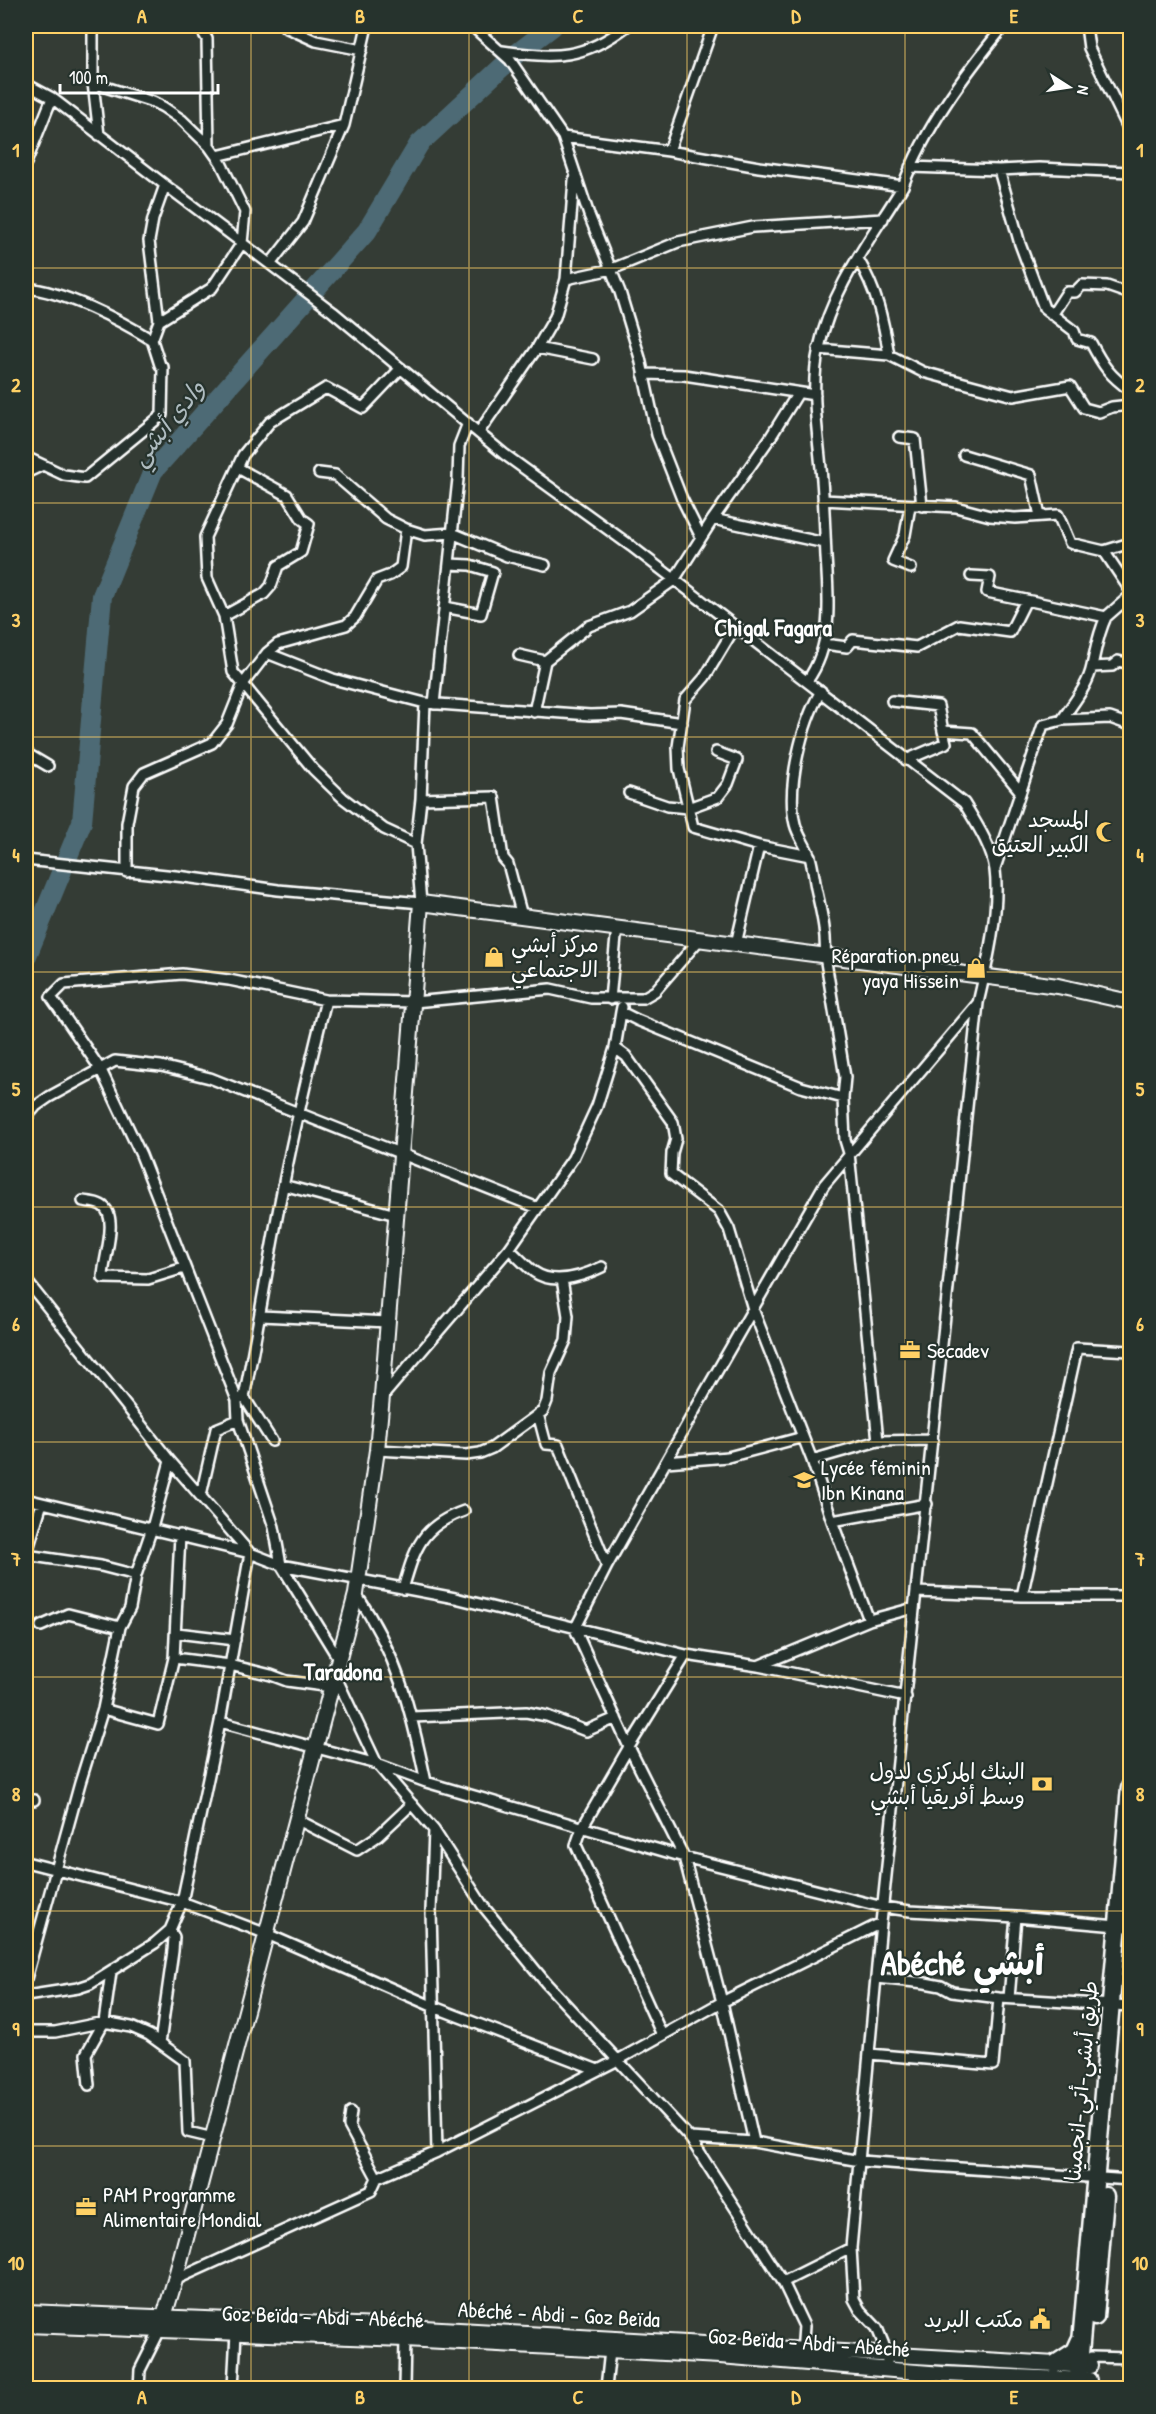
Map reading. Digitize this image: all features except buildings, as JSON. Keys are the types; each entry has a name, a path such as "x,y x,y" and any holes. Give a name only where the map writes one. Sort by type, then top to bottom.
{"highway":[{"path":"1055,2371 1083,2377 1100,2268 1100,2178 1121,2005 1131,1787"},
{"path":"1124,1926 1131,1905"},
{"name":"طريق أبشي-أتي-انجمينا","path":"1083,2377 1083,2334 1100,2178"},
{"path":"1055,2371 1075,2351 1083,2334"}],"street":[{"path":"93,26 93,83 99,135"},
{"path":"199,26 207,39 209,146"},
{"path":"271,263 303,222 344,125 367,26"},
{"path":"472,26 502,51 563,138 589,215 612,269 633,331 657,435 682,499 701,537"},
{"path":"502,51 536,56 579,54 606,42 627,26"},
{"path":"669,151 713,26"},
{"path":"807,681 824,644 828,593 815,395 818,349 827,318 839,291 903,186 910,167 947,102 1004,26"},
{"path":"1086,26 1089,48 1131,132"},
{"path":"285,27 316,41 362,50"},
{"path":"93,83 164,107 182,120 217,156 245,212 242,243 212,288 159,321"},
{"path":"26,84 52,98 271,263 504,454 674,580 964,803 981,832 995,868 996,897 985,976 978,1003 927,1504 881,1923 851,2248 854,2299 860,2310 877,2328 887,2361 1055,2371 1083,2377 1131,2358"},
{"path":"26,163 52,98"},
{"path":"217,156 344,125"},
{"path":"563,138 669,151 759,167 903,186"},
{"path":"910,167 999,170 1039,168 1131,172"},
{"path":"999,170 1028,265 1044,308 1074,331 1077,339 1091,343 1101,364 1111,376 1131,390"},
{"path":"479,432 537,348 555,317 566,279 575,174"},
{"path":"26,457 64,474 85,478 162,415 163,367 159,365 152,340 159,321 149,241 153,219 165,185"},
{"path":"566,279 612,269 678,242 753,227 883,219"},
{"path":"858,259 872,282 883,317 889,355"},
{"path":"1052,315 1067,292 1075,292 1082,285 1107,286 1131,294"},
{"path":"26,288 87,306 124,322 152,340"},
{"path":"537,348 593,359"},
{"path":"818,349 889,355 922,372 1013,396 1070,386 1084,408 1099,412 1112,407 1131,405"},
{"path":"401,368 363,408 326,388 270,422 243,455 205,537 207,578 224,616 232,672 313,769 343,798 384,829 416,844"},
{"path":"643,374 684,375 815,395"},
{"path":"534,712 544,661 589,626 630,611 674,580 798,393"},
{"path":"139,2388 140,2370 161,2324 175,2280 356,1594 377,1450 382,1396 421,903 416,844 429,703 444,607 458,479 459,446 468,423"},
{"path":"899,437 915,439 922,506"},
{"path":"964,455 1031,475 1040,516"},
{"path":"26,473 44,465"},
{"path":"224,616 264,594 271,586 278,566 301,552 309,524 302,519 287,495 238,468"},
{"path":"319,473 335,475 386,519 406,529 425,535 452,532 507,556 545,566"},
{"path":"823,500 956,507 990,516 1015,518 1058,515 1070,543 1104,551 1131,543"},
{"path":"910,506 905,535 893,561 911,568"},
{"path":"713,519 825,543"},
{"path":"128,872 127,824 134,786 144,773 212,743 227,724 243,684 267,653 278,644 346,625 355,617 377,580 401,567 406,529"},
{"path":"1104,551 1131,590"},
{"path":"444,607 481,614 493,572 470,565 449,564"},
{"path":"971,576 990,578 987,592 1106,617"},
{"path":"1062,720 1086,682 1092,667 1096,640 1106,617 1131,596"},
{"path":"824,644 847,647 852,640 916,647 959,625 1010,632 1026,600"},
{"path":"735,627 705,677 685,700 678,758 693,827 759,846 810,856"},
{"path":"267,653 333,679 429,703 534,712 621,714 682,723"},
{"path":"519,655 544,661"},
{"path":"1092,667 1112,666 1118,661 1131,664"},
{"path":"820,692 811,708 799,744 793,797 795,825 810,856 826,939 825,956 845,1077 843,1098 845,1144 849,1153 878,1441"},
{"path":"892,702 938,706 946,743 906,760"},
{"path":"995,868 1042,725 1062,720 1110,718 1131,725"},
{"path":"943,731 972,733 1020,791"},
{"path":"629,793 667,806 688,808 718,797 728,784 737,760 716,752"},
{"path":"26,753 48,766"},
{"path":"421,799 494,797 503,858 508,864 522,916"},
{"path":"736,944 759,846"},
{"path":"26,860 617,927 1058,986 1131,1002"},
{"path":"610,999 617,927"},
{"path":"273,1441 241,1399 184,1268 141,1155 101,1070 51,997 64,984 182,974 229,980 326,1000 414,1002 550,989 591,998 643,998 655,991 700,939"},
{"path":"382,1396 509,1249 573,1158 587,1129 615,1048 623,999"},
{"path":"326,1000 298,1113 283,1185 261,1316 238,1420 274,1527 281,1565 338,1658"},
{"path":"575,1629 607,1566 824,1185 978,1003"},
{"path":"621,1012 801,1087 843,1098"},
{"path":"615,1048 626,1056 673,1122 676,1139 672,1153 671,1174 719,1211 729,1229 753,1309 812,1460 869,1620"},
{"path":"26,1118 36,1106 49,1097 101,1070 115,1060 161,1066 210,1078 538,1208"},
{"path":"283,1185 396,1215"},
{"path":"83,1201 100,1204 106,1211 110,1242 103,1278 148,1279 184,1268"},
{"path":"509,1249 536,1274 562,1279 582,1276 602,1267"},
{"path":"377,1450 466,1455 480,1453 492,1448 543,1411 547,1401 550,1373 566,1340 568,1316 562,1279"},
{"path":"26,1280 29,1291 170,1461 250,1553 220,1722 182,1902 170,1930 155,1943 111,1972 78,1988 26,1996"},
{"path":"261,1316 388,1322"},
{"path":"1022,1596 1077,1348 1131,1351"},
{"path":"538,1414 546,1444 558,1445 607,1566"},
{"path":"201,1495 216,1429 238,1420"},
{"path":"666,1462 728,1457 803,1437"},
{"path":"812,1460 878,1441 933,1440"},
{"path":"26,1979 80,1783 103,1709 120,1628 130,1608 136,1575 152,1528 170,1461"},
{"path":"26,1499 250,1553 281,1565 455,1598 686,1655 758,1666 906,1697"},
{"path":"42,1503 26,1556 101,1566 136,1575"},
{"path":"832,1521 927,1504"},
{"path":"403,1589 415,1550 432,1528 443,1518 464,1511"},
{"path":"103,1709 158,1724 174,1658 177,1633 180,1535"},
{"path":"916,1592 1022,1596 1131,1596"},
{"path":"356,1594 375,1623 396,1667 412,1717 426,1782"},
{"path":"758,1666 869,1620 914,1608"},
{"path":"40,1626 68,1614 120,1628"},
{"path":"575,1629 629,1747 684,1857 722,2002 754,2142"},
{"path":"177,1633 235,1640"},
{"path":"662,2035 576,1845 582,1828 686,1655"},
{"path":"174,1658 230,1665 271,1674 286,1681 333,1681"},
{"path":"333,1681 377,1764 434,1830 483,1906 546,1983 690,2138 783,2282 804,2326 802,2356"},
{"path":"412,1717 526,1712 547,1716 586,1731 616,1718"},
{"path":"220,1722 316,1746 377,1764 426,1782 684,1857 883,1907 910,1911 1124,1926"},
{"path":"296,1819 357,1850 378,1836 412,1804"},
{"path":"434,1830 431,1911 437,2152"},
{"path":"26,1862 182,1902 267,1934 434,2007 598,2070"},
{"path":"870,2054 993,2065 1016,1917"},
{"path":"175,2280 371,2192 377,2178 437,2152 618,2060 722,2002 881,1923"},
{"path":"160,2043 174,1937 170,1930"},
{"path":"89,2085 86,2054 104,2022 111,1972"},
{"path":"877,1978 925,1983 941,1986 952,1992 1004,1998 1121,2005"},
{"path":"26,2032 55,2031 104,2022 130,2027 149,2035 185,2061 188,2132 213,2138"},
{"path":"351,2112 349,2126 377,2178"},
{"path":"690,2138 754,2142 860,2161 1131,2180"},
{"path":"783,2282 851,2248"},
{"name":"Abéché - Abdi - Goz Beïda","path":"26,2312 161,2324 406,2327 639,2346"},
{"name":"Goz Beïda - Abdi - Abéché","path":"26,2325 161,2324 236,2333 610,2350 639,2346 887,2361 942,2374 1055,2371"},
{"path":"233,2388 236,2333"},
{"path":"404,2388 405,2339"},
{"path":"606,2388 610,2350"}],"waterway":[{"name":"وادي أبشي","path":"26,958 82,822 102,596 153,471 367,231 419,144 515,55 553,26"}],"place":[{"name":"المسجد الكبير العتيق","path":"1106,832"},
{"name":"مركز أبشي الاجتماعي","path":"494,957"},
{"name":"Réparation pneu yaya Hissein","path":"976,968"},
{"name":"Secadev","path":"910,1350"},
{"name":"Lycée féminin Ibn Kinana","path":"804,1480"},
{"name":"البنك المركزي لدول وسط أفريقيا أبشي","path":"1042,1784"},
{"name":"PAM Programme Alimentaire Mondial","path":"86,2207"},
{"name":"مكتب البريد","path":"1040,2319"}],"district":[{"name":"Chigal Fagara","path":"773,627"},
{"name":"Taradona","path":"343,1671"},
{"name":"Abéché أبشي","path":"962,1963"}]}
